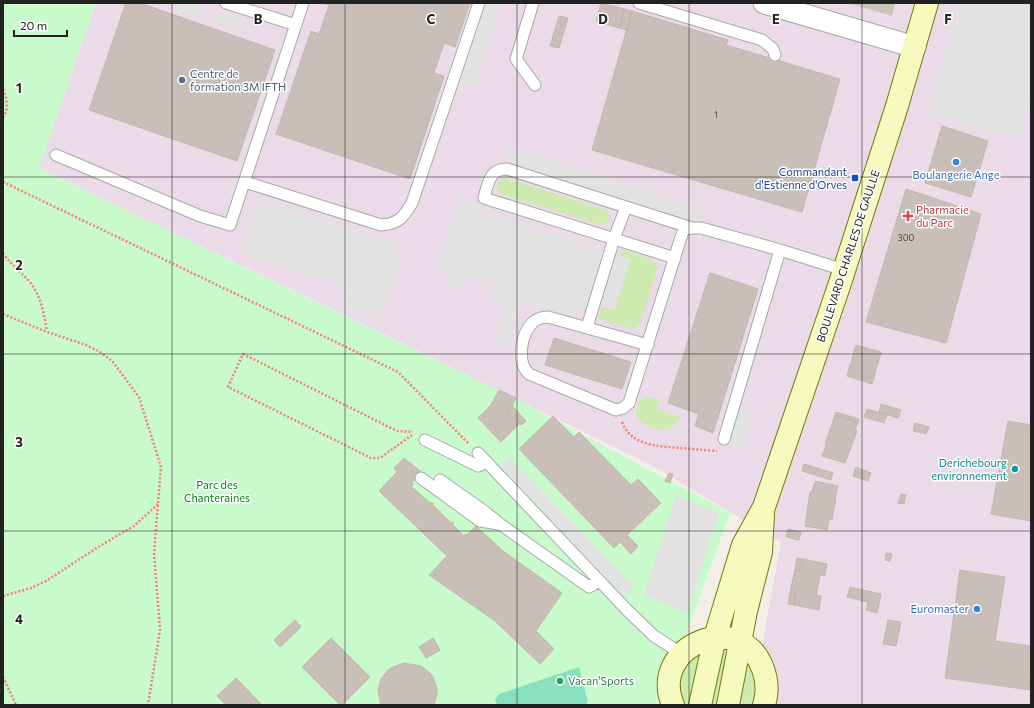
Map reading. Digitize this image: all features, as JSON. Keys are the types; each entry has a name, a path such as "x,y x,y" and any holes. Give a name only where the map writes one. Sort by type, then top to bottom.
{"main road":[{"name":"BOULEVARD CHARLES DE GAULLE","path":"700,705 715,637 743,545 764,507 844,270 915,47 927,3"},
{"name":"BOULEVARD CHARLES DE GAULLE","path":"728,705 740,642 761,552 764,507"},
{"path":"673,705 669,681 673,667 682,654 692,645 704,639 715,637 740,642 750,650 760,662 766,678 766,705"}],"street":[{"path":"764,3 915,47"}],"lane":[{"path":"226,3 296,26"},
{"path":"56,155 200,216 230,225 303,3"},
{"path":"245,182 381,225 392,224 400,220 407,213 412,203 479,3"},
{"path":"533,3 516,59 535,85"},
{"path":"639,3 762,40 773,49 775,54"},
{"path":"675,258 484,198 488,181 496,171 500,169 507,169 692,228"},
{"path":"587,327 614,239 626,207"},
{"path":"648,345 548,316 537,320 530,326 526,334 521,354 525,371 529,374 616,410 623,408 629,403 648,345 682,234 686,229 701,228 844,270"},
{"path":"724,439 780,250"},
{"path":"425,440 478,466 487,462"},
{"path":"478,453 654,636 682,654"},
{"path":"421,478 480,521 500,524"},
{"path":"440,480 589,587 600,581"}],"path":[{"path":"3,89 7,100 7,108 3,118"},
{"path":"3,182 398,372 478,453"},
{"path":"3,253 8,261 29,281 36,292 43,311 47,332"},
{"path":"3,314 47,332 86,345 100,352 113,362 139,397 161,467 154,553 160,630 148,705"},
{"path":"243,354 396,431 415,433 380,458 371,458 228,387 243,354"},
{"path":"618,409 622,424 627,431 634,438 648,445 720,452 724,439"},
{"path":"3,596 31,588 46,581 134,526 158,504"},
{"path":"3,677 16,705"}],"shaded area":[{"path":"96,3 1031,3 1031,705 751,705 781,542 656,468 388,336 39,168"},
{"path":"169,3 194,3 201,6 197,18 168,7"},
{"path":"471,3 502,3 473,90 446,81"},
{"path":"848,3 895,3 892,16"},
{"path":"959,3 1031,3 1031,92 1018,139 928,114"},
{"path":"217,11 247,20 243,32 213,22"},
{"path":"510,146 704,208 698,221 506,160"},
{"path":"459,197 472,201 488,213 631,259 615,310 602,307 577,311 575,317 521,301 506,350 493,347 506,303 489,297 493,285 465,277 462,289 446,284 450,272 437,268"},
{"path":"259,198 399,245 395,258 401,261 381,318 340,305 346,288 241,254"},
{"path":"740,408 753,412 741,447 728,443"},
{"path":"510,458 634,587 624,596 501,467"},
{"path":"676,495 719,513 688,613 644,595"}],"green space":[{"name":"Parc des Chanteraines","path":"3,3 96,3 39,168 516,399 730,513 686,634 665,656 660,675 656,705 3,705"},
{"path":"506,178 606,210 609,214 610,221 601,225 503,195 498,190 497,185 499,181"},
{"path":"624,250 652,259 658,266 641,323 633,329 598,319 602,307 615,310 631,259 618,255"},
{"path":"646,397 660,400 657,409 681,417 677,423 666,429 659,429 647,426 642,422 637,417 636,411 638,403"},
{"path":"726,650 727,653 717,705 711,705 723,651"},
{"path":"700,654 689,705 684,705 680,694 680,675 688,659"},
{"path":"747,663 753,673 755,684 754,695 750,705 739,705"},
{"name":"Vacan'Sports","path":"579,667 588,702 585,705 497,705 495,700 499,694"}],"building":[{"name":"Centre de formation 3M IFTH","path":"126,3 140,3 275,50 237,161 89,110"},
{"path":"322,3 470,3 455,47 444,43 434,73 444,76 410,179 276,134 311,31 319,34 329,5"},
{"path":"601,3 625,9 619,28 596,21"},
{"path":"625,9 632,11 627,30 619,28"},
{"path":"632,11 728,40 726,45 840,79 802,212 592,150"},
{"path":"559,16 568,18 559,48 550,46"},
{"name":"Boulangerie Ange","path":"942,126 988,141 971,197 925,183"},
{"path":"906,189 981,214 946,343 866,322"},
{"path":"710,273 758,289 713,433 695,426 699,414 668,403"},
{"path":"554,338 631,362 622,389 545,365"},
{"path":"856,345 881,352 872,384 847,376"},
{"path":"499,390 516,398 510,411 509,410 506,414 509,414 519,424 501,442 478,418 491,405"},
{"path":"881,404 901,410 898,418 879,412"},
{"path":"512,406 526,421 521,425 509,414 506,414 509,410 510,411"},
{"path":"867,409 887,415 884,423 864,417"},
{"path":"836,412 859,419 858,422 835,415"},
{"path":"835,415 858,422 855,430 857,431 845,463 822,456"},
{"path":"553,416 574,437 579,432 631,485 638,479 661,503 627,535 638,546 631,554 620,542 614,548 519,449"},
{"name":"Derichebourg environnement","path":"1008,421 1031,425 1031,521 991,514"},
{"path":"915,423 929,427 926,434 913,431"},
{"path":"404,458 420,471 412,483 413,485 411,486 430,503 433,503 433,505 451,523 454,523 452,524 464,536 476,526 503,551 562,593 536,631 554,649 540,664 495,621 429,575 447,556 379,491 397,472 394,468"},
{"path":"804,464 817,468 815,475 802,471"},
{"path":"856,467 871,473 868,481 853,476"},
{"path":"817,468 833,473 831,480 815,475"},
{"path":"669,473 673,474 670,483 665,481"},
{"path":"815,481 838,486 832,520 829,519 827,530 805,526 810,492 812,492"},
{"path":"901,494 906,495 904,504 898,503"},
{"path":"788,529 801,532 799,540 786,537"},
{"path":"886,553 892,554 890,561 885,560"},
{"path":"797,558 803,559 800,571 795,570"},
{"path":"803,559 827,564 825,576 820,575 816,595 821,596 819,610 794,605 796,593 790,592 795,570 800,571"},
{"name":"Euromaster","path":"960,570 1005,577 995,641 1031,646 1030,690 945,678"},
{"path":"850,587 881,594 877,613 866,610 868,602 847,597"},
{"path":"790,592 796,593 794,605 788,604"},
{"path":"295,620 301,627 280,647 274,640"},
{"path":"888,620 901,622 896,646 883,644"},
{"path":"331,638 370,677 342,705 340,705 302,667"},
{"path":"433,638 440,650 426,658 419,647"},
{"path":"404,663 421,666 433,677 437,688 434,705 381,705 378,690 381,679 388,670"},
{"path":"236,678 262,705 226,705 217,696"}],"place":[{"name":"Centre de formation 3M IFTH","path":"182,80"},
{"name":"Boulangerie Ange","path":"956,162"},
{"name":"Commandant d'Estienne d'Orves","path":"855,178"},
{"name":"Pharmacie du Parc","path":"908,216"},
{"name":"Derichebourg environnement","path":"1015,469"},
{"name":"Euromaster","path":"977,609"},
{"name":"Vacan'Sports","path":"560,681"}]}
